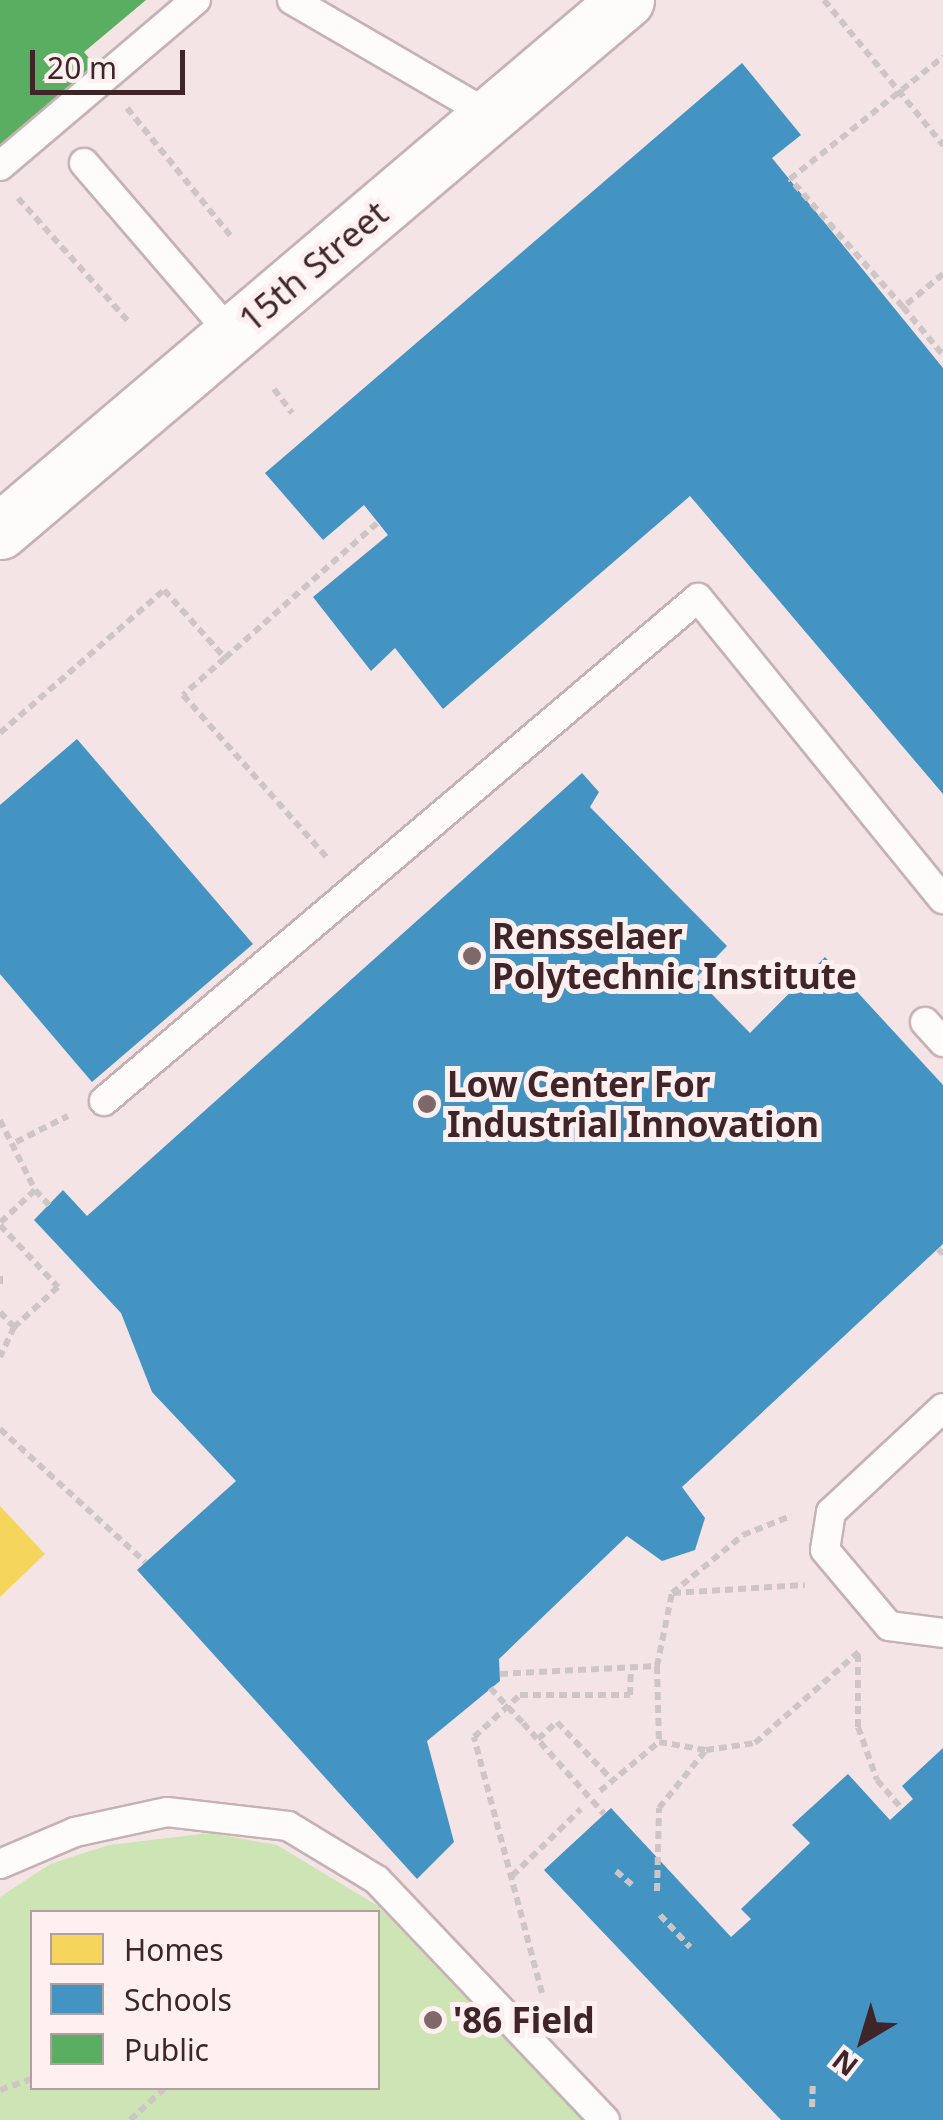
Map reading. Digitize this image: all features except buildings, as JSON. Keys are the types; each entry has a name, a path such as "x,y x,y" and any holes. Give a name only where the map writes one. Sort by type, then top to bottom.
{"street":[{"name":"15th Street","path":"0,532 626,0"}],"lane":[{"path":"0,166 196,0"},
{"path":"292,0 490,116"},
{"path":"84,163 232,335"},
{"path":"104,1101 698,598 943,899"},
{"path":"941,1412 831,1512 825,1550 841,1578 889,1626 914,1636 943,1633"},
{"path":"0,1864 74,1832 167,1812 288,1826 377,1880 604,2120"}],"path":[{"path":"824,0 943,145"},
{"path":"943,57 790,179 943,355"},
{"path":"102,78 230,234"},
{"path":"13,192 128,321"},
{"path":"904,308 943,274"},
{"path":"274,389 292,413"},
{"path":"353,888 183,694 378,522"},
{"path":"0,733 164,590 224,658"},
{"path":"16,1142 104,1101"},
{"path":"0,1120 16,1142 35,1190 48,1206"},
{"path":"0,1356 14,1326 58,1287 0,1224 35,1190"},
{"path":"0,1276 0,1287"},
{"path":"0,1312 14,1326"},
{"path":"0,1429 145,1562"},
{"path":"0,1449 10,1439"},
{"path":"658,1742 656,1666 672,1593 743,1535 831,1512"},
{"path":"672,1593 841,1578"},
{"path":"600,1791 658,1742 706,1750 755,1743 889,1626"},
{"path":"858,1653 858,1728 876,1780 902,1809"},
{"path":"500,1674 656,1666"},
{"path":"564,2075 474,1737 520,1695 630,1695 632,1668"},
{"path":"490,1688 604,1814"},
{"path":"538,1739 557,1722 612,1780"},
{"path":"658,1891 659,1808 706,1750"},
{"path":"512,1876 582,1809"},
{"path":"616,1870 632,1885"},
{"path":"660,1916 690,1948"},
{"path":"0,2090 30,2080"},
{"path":"812,2107 813,2084"},
{"path":"130,2120 163,2090"}],"green space":[{"name":"'86 Field","path":"210,1833 277,1845 378,1906 582,2120 0,2120 0,1897 50,1864 109,1845"}],"place":[{"name":"Rensselaer Polytechnic Institute","path":"472,956"},
{"name":"Low Center For Industrial Innovation","path":"427,1104"},
{"name":"'86 Field","path":"433,2020"}]}
